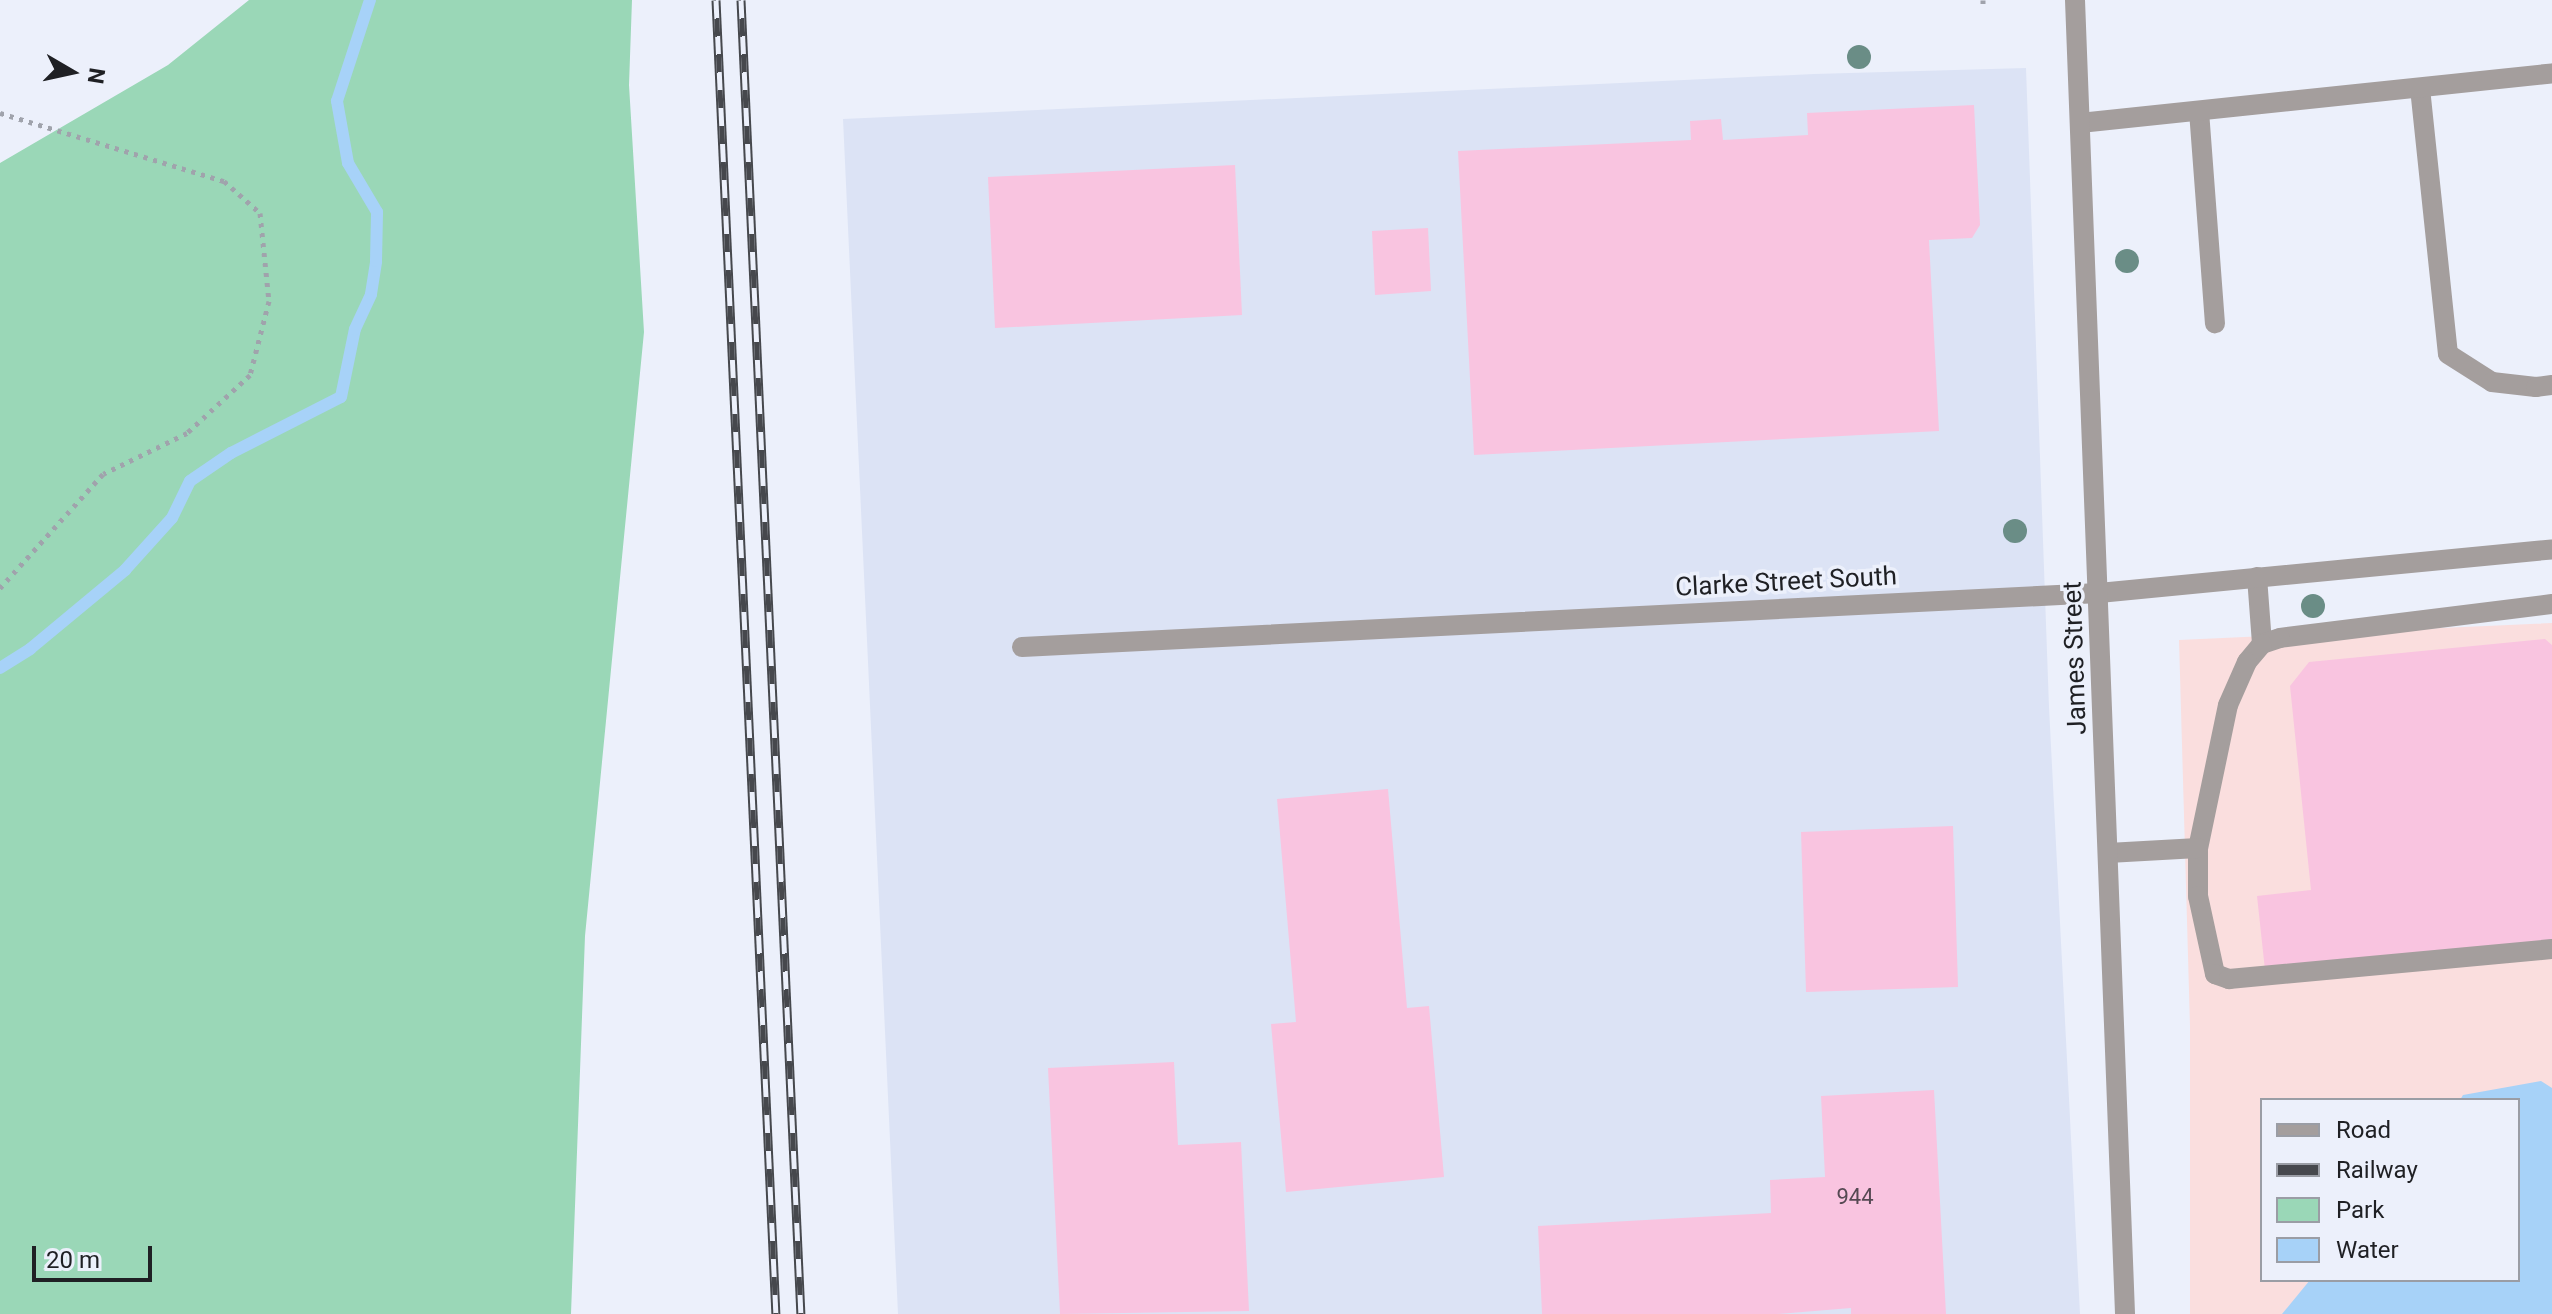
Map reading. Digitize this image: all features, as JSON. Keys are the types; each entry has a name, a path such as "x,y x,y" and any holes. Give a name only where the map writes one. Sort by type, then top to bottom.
{"street":[{"name":"James Street","path":"2075,0 2125,1314"},
{"path":"2080,123 2552,73"},
{"path":"2420,88 2448,354 2492,382 2536,387 2552,385"},
{"path":"2199,111 2215,323"},
{"name":"Clarke Street South","path":"1022,647 2099,593 2552,549"},
{"path":"2257,577 2262,644"},
{"path":"2552,604 2280,638 2262,644 2247,662 2228,705 2198,848 2198,896 2211,963 2215,974 2229,979 2552,949"},
{"path":"2108,853 2198,848"}],"path":[{"path":"0,113 224,181 260,213 269,301 250,375 187,433 103,474 0,588"}],"shaded area":[{"path":"2026,68 2049,707 2080,1314 898,1314 843,119 1814,74"},
{"path":"2552,623 2552,1314 2190,1314 2190,1026 2179,640"}],"green space":[{"path":"249,0 632,0 629,85 644,332 585,936 571,1314 0,1314 0,163 168,65"}],"water":[{"path":"2541,1081 2552,1088 2552,1314 2282,1314 2308,1282 2520,1282 2520,1098 2461,1098 2463,1095"}],"building":[{"path":"1974,105 1980,225 1972,238 1929,240 1939,431 1474,455 1458,151 1691,140 1690,121 1721,119 1723,140 1808,135 1807,113"},
{"path":"1235,165 1242,315 995,328 988,177"},
{"path":"1428,228 1431,291 1375,295 1372,231"},
{"path":"2545,639 2552,645 2552,940 2265,970 2257,896 2311,890 2290,686 2309,662"},
{"path":"1388,789 1407,1008 1429,1006 1444,1177 1286,1192 1271,1024 1296,1022 1277,799"},
{"path":"1953,826 1958,987 1806,992 1801,832"},
{"path":"1174,1062 1178,1145 1241,1142 1249,1311 1060,1314 1048,1068"},
{"path":"1934,1090 1946,1314 1851,1314 1851,1308 1777,1314 1542,1314 1538,1226 1771,1213 1770,1180 1825,1177 1821,1096"}],"waterway":[{"path":"0,668 30,649 125,570 172,518 190,481 231,453 341,397 355,329 371,294 376,261 377,212 348,163 337,101 370,0"}],"railway":[{"path":"716,0 776,1314"},
{"path":"741,0 801,1314"}]}
